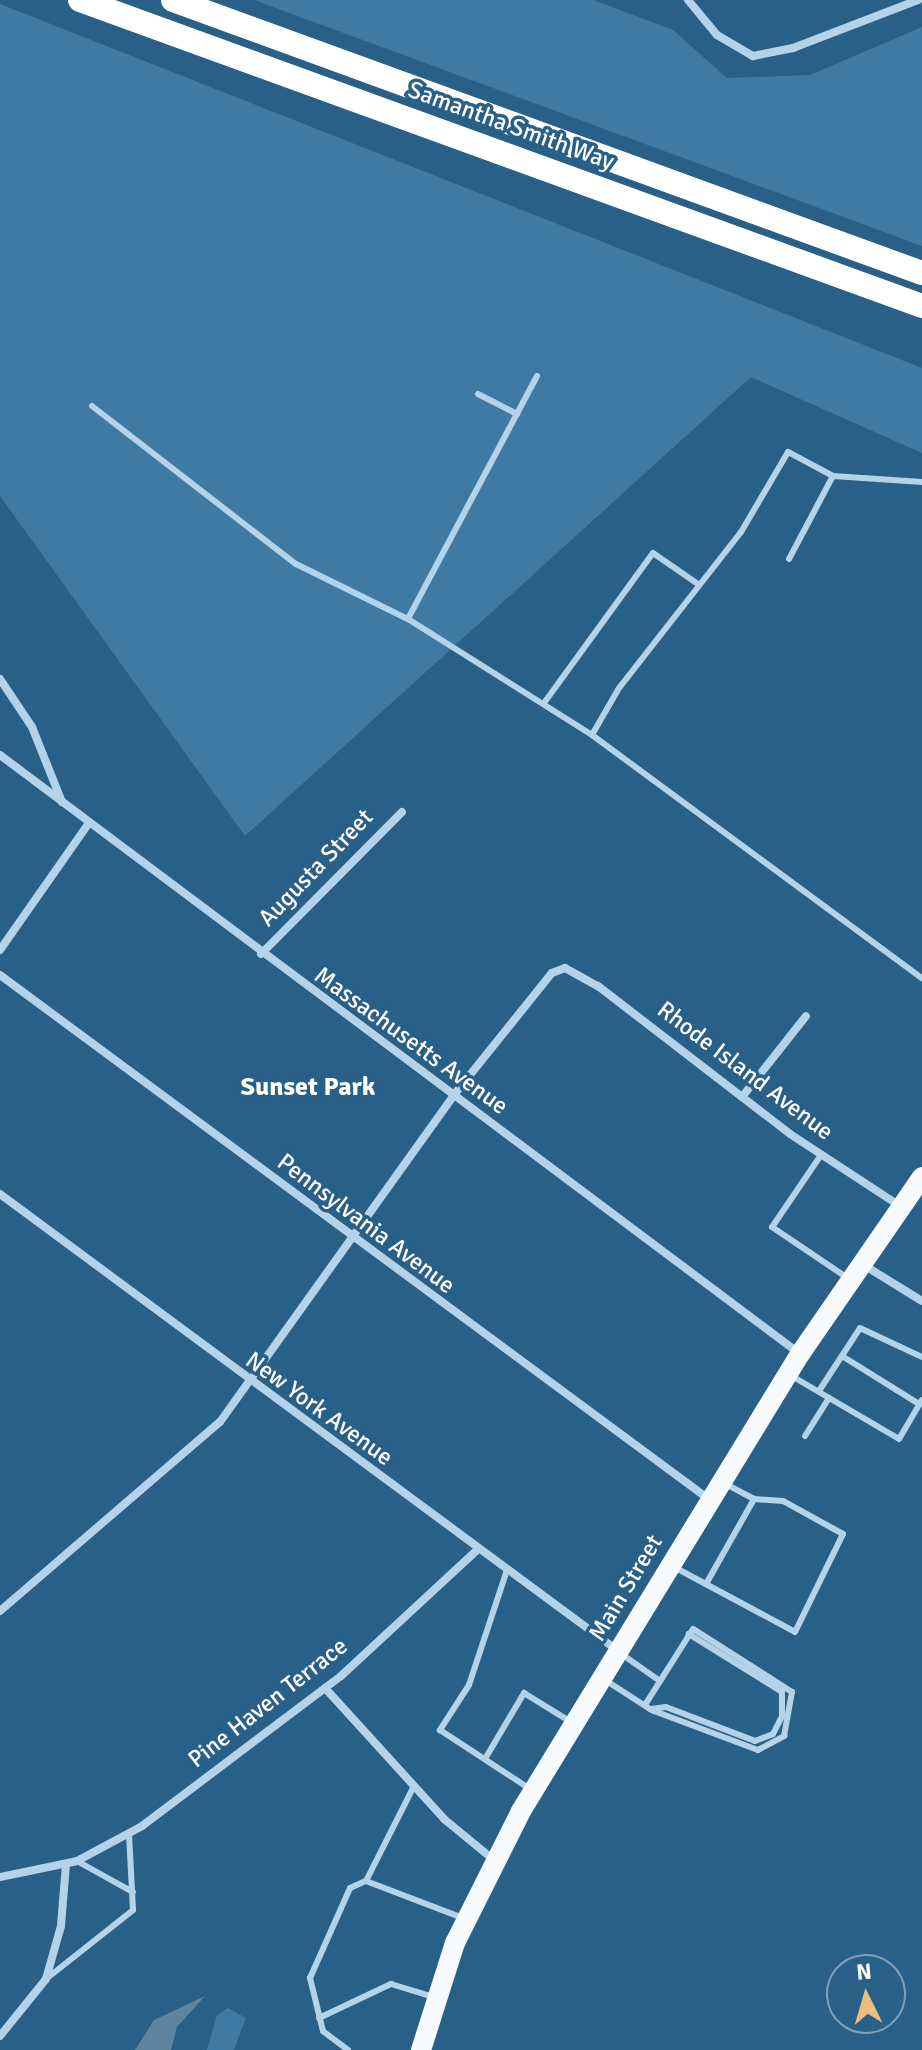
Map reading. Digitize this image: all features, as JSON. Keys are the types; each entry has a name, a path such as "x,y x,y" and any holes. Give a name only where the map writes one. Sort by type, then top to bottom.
{"highway":[{"name":"Samantha Smith Way","path":"80,0 922,306"},
{"name":"Samantha Smith Way","path":"173,0 922,273"}],"main road":[{"name":"Main Street","path":"421,2050 435,1997 466,1919 533,1791 800,1354 922,1177"}],"street":[{"path":"688,0 717,35 753,56 793,48 918,0"},
{"path":"0,679 32,727 62,803"},
{"name":"Massachusetts Avenue","path":"0,755 261,954 800,1354"},
{"name":"Augusta Street","path":"261,954 402,812"},
{"path":"0,950 89,823"},
{"name":"Rhode Island Avenue","path":"453,1096 540,983 565,968 821,1155 901,1206"},
{"name":"Pennsylvania Avenue","path":"0,975 349,1237 711,1500"},
{"path":"742,1097 806,1016"},
{"path":"0,1611 188,1455 453,1096"},
{"name":"New York Avenue","path":"0,1194 246,1380 618,1651"},
{"path":"856,1272 922,1301"},
{"name":"Pine Haven Terrace","path":"0,1877 77,1861 129,1834 325,1688 478,1549"},
{"path":"325,1688 414,1786 494,1861"},
{"path":"0,2036 46,1979 61,1926 66,1864"}],"lane":[{"path":"408,619 537,376"},
{"path":"478,394 517,414"},
{"path":"92,406 296,564 408,619 544,703 922,978"},
{"path":"592,735 698,584 741,532 788,452 833,476 922,482"},
{"path":"789,559 833,476"},
{"path":"544,703 653,553 698,584"},
{"path":"821,1155 772,1227 856,1272"},
{"path":"819,1391 860,1328 922,1357"},
{"path":"790,1374 899,1439 921,1402 842,1356"},
{"path":"805,1436 829,1398"},
{"path":"670,1565 795,1632 843,1534 783,1501 754,1499 722,1482"},
{"path":"706,1584 754,1499"},
{"path":"507,1570 469,1685 440,1730 533,1791"},
{"path":"602,1678 647,1707 758,1750 784,1736 792,1717 785,1681 693,1629 647,1707"},
{"path":"618,1651 660,1681"},
{"path":"485,1759 524,1693 573,1724"},
{"path":"348,2050 331,2043 319,2018 310,1978 350,1888 366,1881 414,1786"},
{"path":"46,1979 127,1917 133,1892 129,1834"},
{"path":"77,1861 133,1892"},
{"path":"366,1881 466,1919"},
{"path":"319,2018 391,1984 435,1997"}],"shaded area":[{"path":"254,0 593,0 673,30 727,78 810,75 922,27 922,246"},
{"path":"0,4 922,368 922,453 751,377 245,836 0,496"},
{"path":"205,1996 177,2027 171,2050 135,2050 154,2020"},
{"path":"228,2008 246,2018 234,2050 207,2050 217,2015"}],"district":[{"name":"Sunset Park","path":"308,1088"}]}
